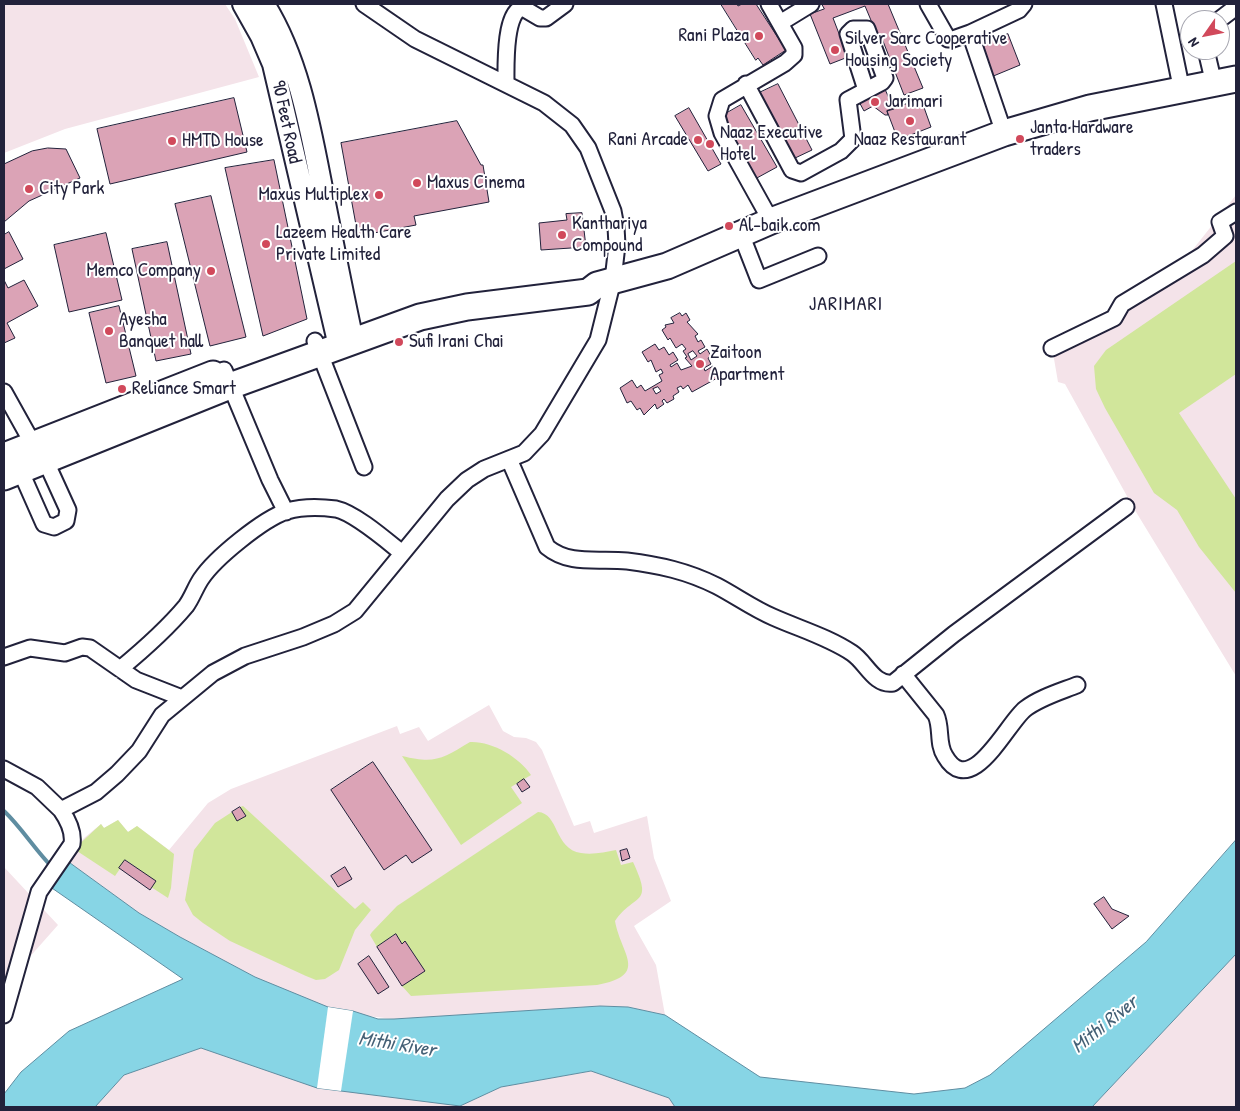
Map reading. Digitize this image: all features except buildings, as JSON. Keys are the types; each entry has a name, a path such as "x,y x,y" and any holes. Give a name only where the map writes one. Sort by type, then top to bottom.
{"main road":[{"path":"22,457 227,378 335,340 417,305 453,296 585,281 605,282 667,266 770,221 1004,133 1090,108 1225,82"}],"street":[{"name":"90 Feet Road","path":"244,4 273,64 335,340"},
{"name":"90 Feet Road","path":"264,4 287,48 313,143 335,340"},
{"path":"61,810 96,792 117,774 139,751 162,715 213,673 245,656 303,637 334,624 355,611 447,499 467,480 484,468 524,453 542,434 590,355 603,329 605,282 617,245 616,227 613,211 588,148 572,126 556,112 529,94 415,39 364,4"},
{"path":"506,84 508,32 514,13 522,8 540,18 546,18 565,4"},
{"path":"769,4 794,48 794,55 785,63 746,84 722,100 717,116 722,133 770,221"},
{"path":"780,23 790,9 811,4"},
{"path":"928,4 948,39 970,33 1019,10 1024,4"},
{"path":"1164,4 1182,91"},
{"path":"970,33 1004,133"},
{"path":"1212,60 1225,82"},
{"path":"746,84 792,170 801,173 841,151 853,139 848,100 866,90"},
{"path":"1052,348 1114,318 1122,304 1203,255 1225,236 1220,222 1236,212"},
{"path":"741,234 759,280 818,256"},
{"path":"335,340 364,467"},
{"path":"227,378 270,480 286,512"},
{"path":"4,392 22,457"},
{"path":"509,459 546,547 555,554 571,560 624,561 669,567 691,574 773,617 837,643 856,655 882,682 892,683 1126,507"},
{"path":"120,669 145,648 187,604 201,579 219,558 250,533 286,512 306,508 338,510 365,525 402,553"},
{"path":"4,657 30,648 65,653 82,647 98,653 143,684 156,687 182,698"},
{"path":"903,674 936,715 939,722 941,747 945,758 958,768 968,768 985,760 1013,721 1034,703 1077,685"},
{"path":"4,769 37,787 61,810 68,821 73,837 72,844 39,892 4,1015"}],"shaded area":[{"path":"4,4 225,4 235,19 259,77 65,129 4,153"},
{"path":"1236,195 1236,676 1133,507 1065,384 1058,382 1053,353 1117,326 1125,306 1164,286"},
{"path":"489,705 503,731 514,737 526,738 536,742 542,750 574,826 590,821 594,833 647,816 654,858 671,901 634,926 656,965 665,1015 628,1007 600,1006 394,1019 367,1016 460,1106 501,1087 592,1071 669,1098 675,1107 95,1107 124,1075 201,1048 317,1087 328,1008 255,977 139,913 66,860 84,838 101,824 104,828 118,820 128,832 137,826 169,850 208,803 231,789 397,726 400,734 419,727 428,741"},
{"path":"4,867 58,925 4,986"},
{"path":"1236,954 1236,1107 1092,1107"}],"green space":[{"path":"1236,261 1236,374 1179,413 1236,499 1236,593 1199,547 1177,510 1154,493 1096,389 1094,366 1106,350"},
{"path":"470,742 487,744 504,751 520,762 531,775 511,787 522,803 461,845 402,756 431,760 445,756"},
{"path":"243,806 355,909 363,902 371,910 355,930 339,970 325,979 316,980 306,976 230,941 193,915 185,900 194,850 215,823 232,812 237,821 245,816 240,807"},
{"path":"538,812 550,818 561,839 572,850 590,854 616,850 621,865 633,862 642,886 642,893 615,921 626,954 628,969 623,976 597,985 411,996 402,986 425,971 406,942 402,944 395,934 377,947 370,935 372,932 397,906"},
{"path":"118,820 128,832 137,826 174,854 171,888 168,898 151,887 155,881 126,860 115,876 74,849 101,824 104,828"}],"water":[{"name":"Mithi River","path":"1236,840 1236,954 1092,1107 675,1107 669,1098 591,1071 501,1087 460,1106 317,1088 201,1048 124,1075 95,1107 4,1107 4,1094 21,1072 69,1031 183,979 49,886 66,860 139,913 180,937 255,977 328,1007 353,1011 378,1019 394,1019 600,1006 628,1007 665,1015 760,1077 914,1094 965,1088 990,1075 1146,942"}],"pier":[{"path":"328,1007 353,1011 341,1091 317,1088"}],"waterway":[{"path":"4,811 53,868"}],"place":[{"name":"Rani Plaza","path":"759,36"},
{"name":"Silver Sarc Cooperative Housing Society","path":"835,50"},
{"name":"Jarimari","path":"875,102"},
{"name":"Naaz Restaurant","path":"910,121"},
{"name":"Janta Hardware traders","path":"1020,139"},
{"name":"Rani Arcade","path":"698,140"},
{"name":"HMTD House","path":"172,141"},
{"name":"Naaz Executive Hotel","path":"710,144"},
{"name":"Maxus Cinema","path":"417,183"},
{"name":"City Park","path":"29,189"},
{"name":"Maxus Multiplex","path":"379,195"},
{"name":"Al-baik.com","path":"729,226"},
{"name":"Kanthariya Compound","path":"562,235"},
{"name":"Lazeem Health Care Private Limited","path":"266,244"},
{"name":"Memco Company","path":"211,271"},
{"name":"Ayesha Banquet hall","path":"109,331"},
{"name":"Sufi Irani Chai","path":"399,342"},
{"name":"Zaitoon Apartment","path":"700,364"},
{"name":"Reliance Smart","path":"122,389"}],"district":[{"name":"JARIMARI","path":"846,305"}]}
